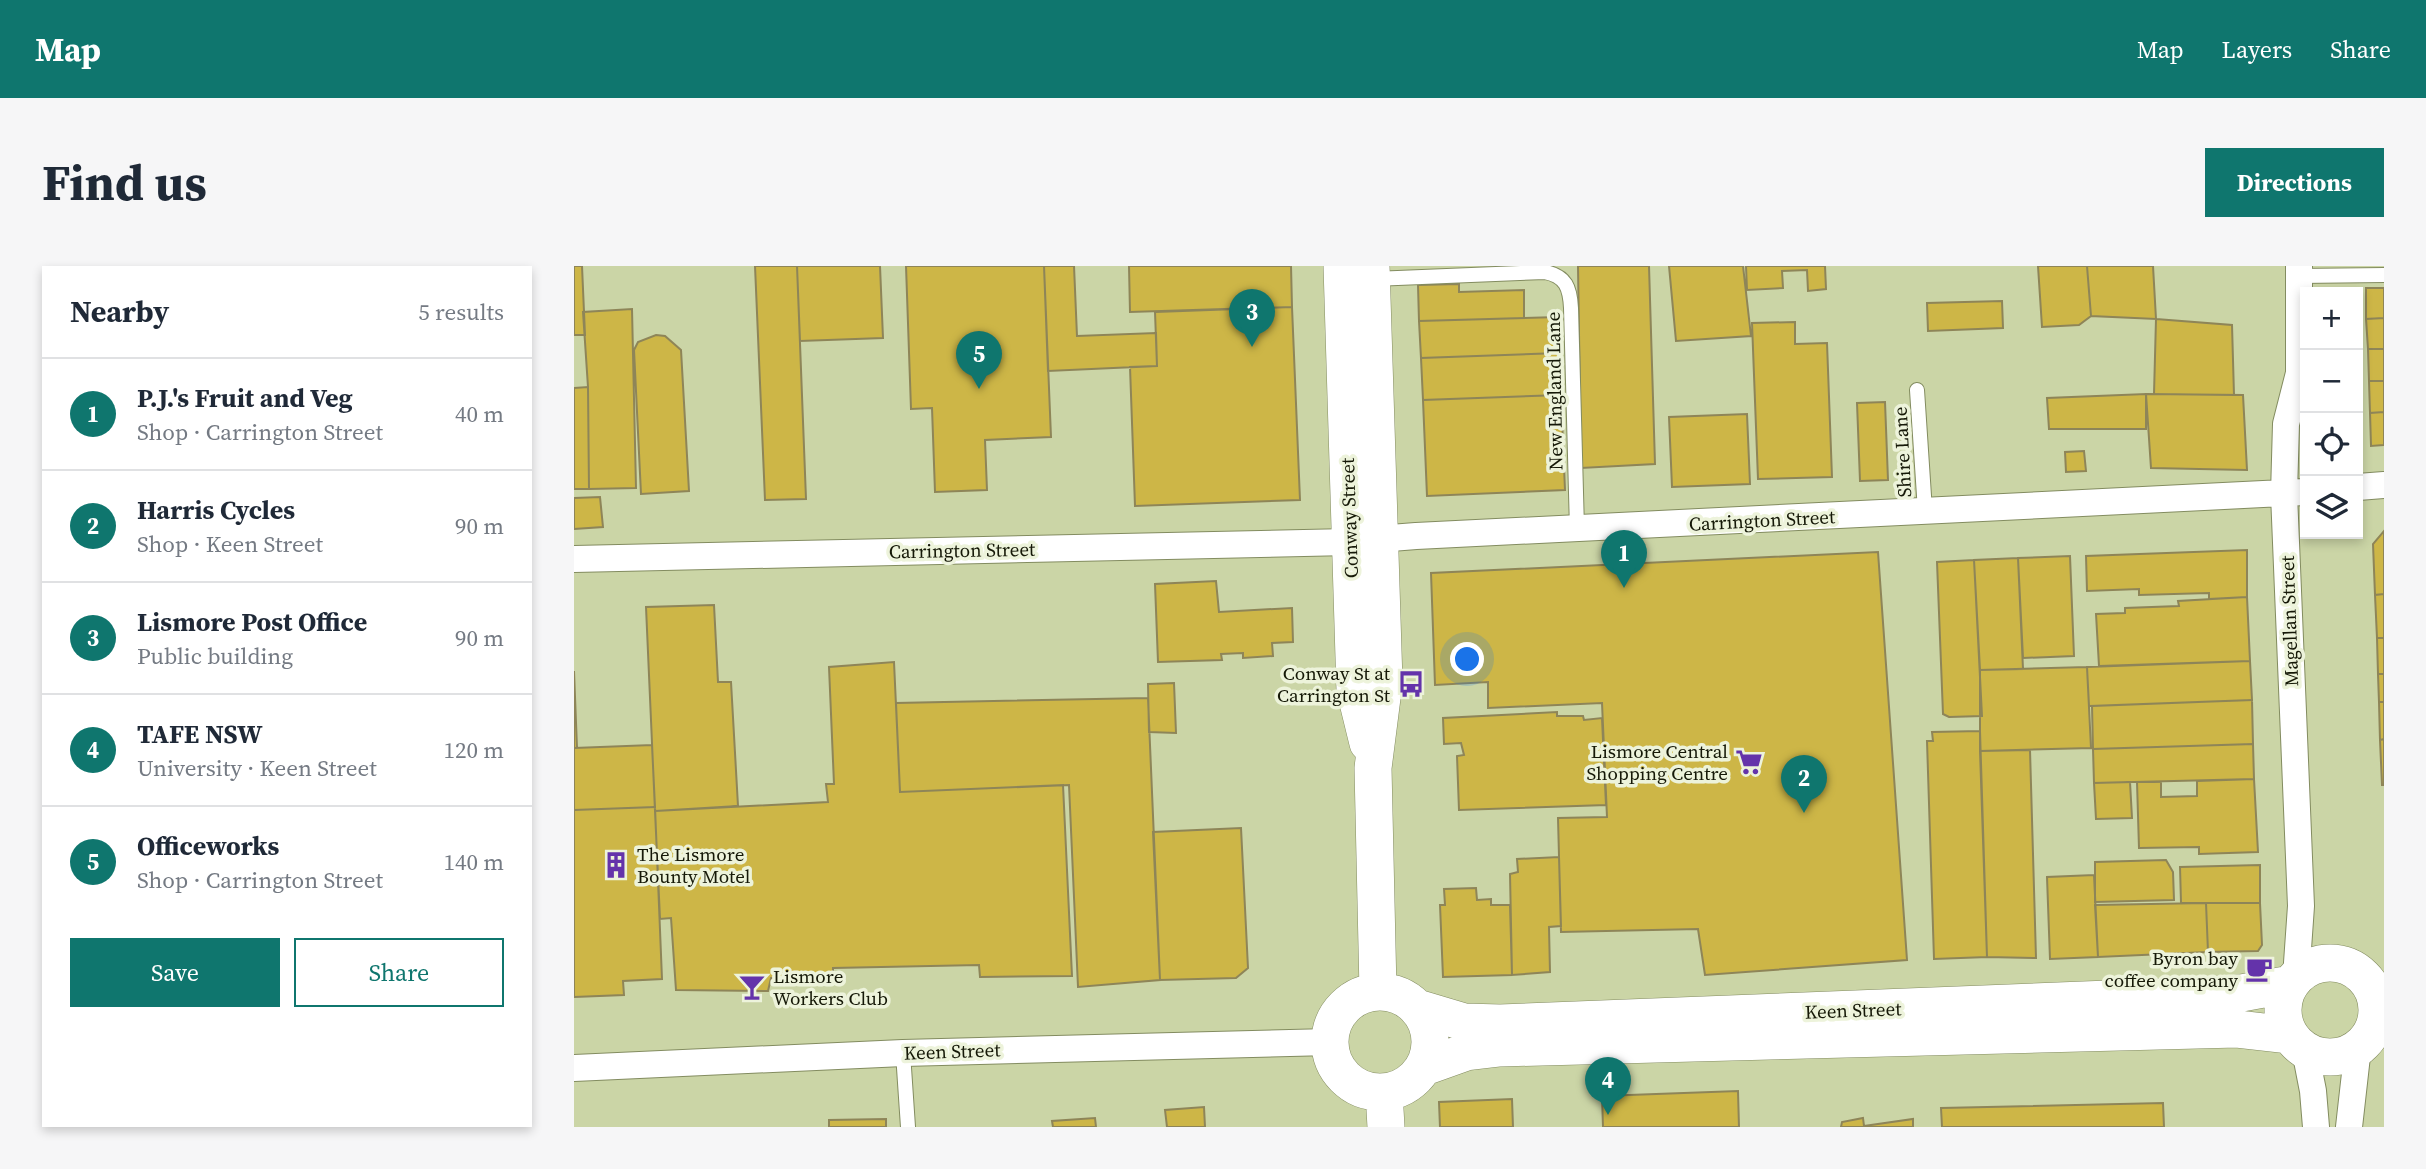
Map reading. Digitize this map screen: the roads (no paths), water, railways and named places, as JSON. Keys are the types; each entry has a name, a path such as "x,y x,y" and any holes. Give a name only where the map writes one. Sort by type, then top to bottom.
{"street":[{"name":"Conway Street","path":"1361,270 1364,540 1355,690 1373,768"},
{"name":"Magellan Street","path":"2293,980 2301,906 2295,493 2286,424 2299,373 2299,271"},
{"path":"2363,487 2384,485"},
{"name":"Carrington Street","path":"574,559 1364,540 2295,493"},
{"name":"Conway Street","path":"1364,540 1384,682 1373,768 1378,991"},
{"path":"2316,1127 2314,1091 2298,1042 2283,1013 2283,1002 2293,980 2308,968 2330,963 2352,968 2374,979 2374,1028 2348,1127"},
{"name":"Keen Street","path":"1417,1008 1464,1022 1513,1023 2236,994 2293,980"},
{"path":"1378,991 1406,998 1417,1008 1430,1036 1430,1052 1424,1067 1385,1110 1368,1091 1353,1084 1337,1065 1330,1042 1332,1027 1349,1001 1378,991"},
{"name":"Keen Street","path":"1424,1067 1466,1052 1500,1048 2237,1029 2298,1042"},
{"path":"2298,1042 2327,1057 2348,1053 2370,1041"},
{"name":"Keen Street","path":"574,1068 903,1053 1330,1042"}],"lane":[{"name":"New England Lane","path":"1361,270 1545,272 1562,279 1570,290 1577,529"},
{"path":"2299,271 2384,275"},
{"name":"Shire Lane","path":"1917,390 1925,512"},
{"path":"903,1053 908,1127"}],"place":[{"name":"Lismore Post Office","path":"1252,347"},
{"name":"Officeworks","path":"979,389"},
{"name":"P.J.'s Fruit and Veg","path":"1624,588"},
{"name":"Conway St at Carrington St","path":"1411,684"},
{"name":"Lismore Central Shopping Centre","path":"1749,762"},
{"name":"Harris Cycles","path":"1804,813"},
{"name":"The Lismore Bounty Motel","path":"616,865"},
{"name":"Byron bay coffee company","path":"2259,969"},
{"name":"Lismore Workers Club","path":"752,987"},
{"name":"TAFE NSW","path":"1608,1115"}]}
